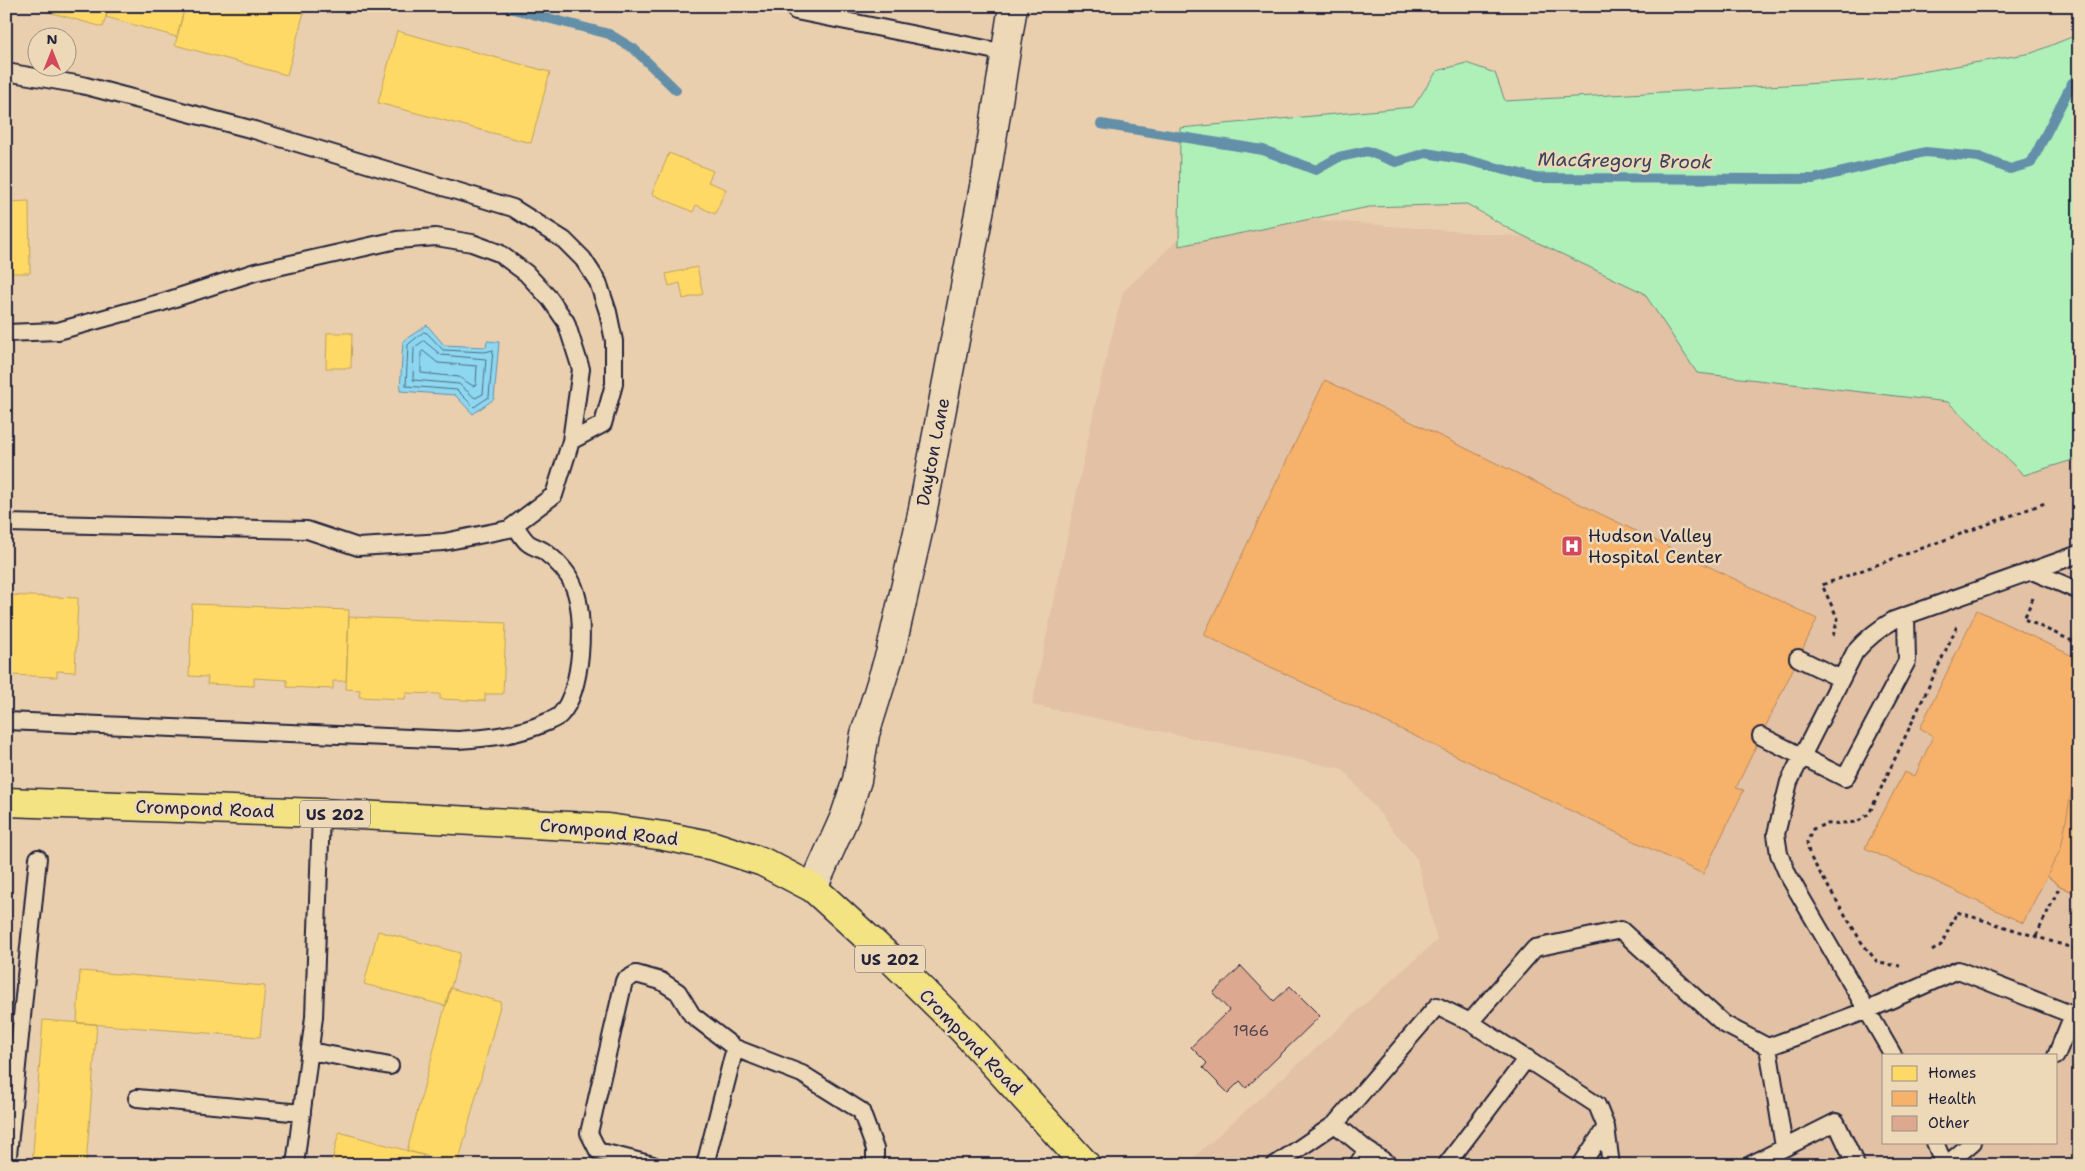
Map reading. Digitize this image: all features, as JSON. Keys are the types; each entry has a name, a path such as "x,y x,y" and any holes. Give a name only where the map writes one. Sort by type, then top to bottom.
{"main road":[{"name":"Crompond Road","path":"6,802 320,813 599,827 664,836 714,846 763,862 814,888 964,1031 1086,1165"}],"street":[{"name":"Dayton Lane","path":"814,888 845,816 857,780 865,734 892,644 921,519 987,171 1013,6"}],"lane":[{"path":"796,11 1006,53"},
{"path":"6,72 82,85 254,130 371,165 513,208 564,240 583,260 598,282 614,341 614,384 603,424 571,441"},
{"path":"6,333 58,331 163,302 254,272 388,242 436,237 472,243 499,253 526,273 550,299 566,322 581,369 571,441 554,495 508,529 444,542 358,547 307,530 6,523"},
{"path":"6,721 458,740 505,736 534,728 560,716 569,701 578,672 581,650 578,611 574,587 562,568 545,552 528,543 514,526"},
{"path":"1892,1054 1788,875 1779,854 1776,834 1789,782 1855,652 1865,639 1878,629 1906,616 2079,554"},
{"path":"2032,571 2079,592"},
{"path":"1761,736 1845,778 1907,661 1906,616"},
{"path":"1798,658 1841,679"},
{"path":"296,1165 314,1017 320,813"},
{"path":"7,1165 38,858"},
{"path":"1470,1022 1535,948 1621,930 1724,1024 1768,1047 1868,1010 1958,970 2073,1014 2057,1054"},
{"path":"653,1165 598,1151 589,1133 624,981 636,974 661,981 678,992 692,1015 735,1048 802,1074 861,1111 875,1149 875,1165"},
{"path":"1275,1165 1335,1124 1437,1006 1470,1022 1597,1105 1606,1127 1611,1165"},
{"path":"1768,1047 1784,1147"},
{"path":"705,1165 735,1048"},
{"path":"310,1051 390,1066"},
{"path":"1446,1165 1527,1058"},
{"path":"137,1098 302,1113"},
{"path":"1750,1165 1749,1163 1836,1122 1856,1165"},
{"path":"1335,1124 1367,1150 1390,1165"},
{"path":"1581,1165 1606,1127"},
{"path":"1936,1144 1945,1165 1971,1144"},
{"path":"1357,1165 1367,1150"}],"path":[{"path":"1830,643 1838,619 1822,585 2045,503"},
{"path":"2029,592 2034,594 2024,619 2079,644"},
{"path":"1905,965 1896,967 1878,963 1862,943 1809,855 1807,842 1813,829 1826,824 1857,822 1869,814 1960,620"},
{"path":"2036,936 2060,886"},
{"path":"1927,954 1941,945 1957,912 2079,950"}],"shaded area":[{"name":"Hudson Valley Hospital Center","path":"2079,192 2079,1165 1185,1165 1437,940 1417,859 1343,769 1032,705 1099,387 1123,292 1208,211 1625,245"}],"green space":[{"path":"2079,34 2079,458 2024,475 1948,402 1697,373 1644,293 1511,230 1467,204 1369,207 1179,246 1180,128 1413,107 1437,71 1466,63 1495,73 1505,101 1874,80 2032,53"}],"water":[{"path":"427,325 444,345 486,347 487,341 499,342 494,399 473,414 455,395 400,391 403,341"}],"building: Homes":[{"path":"27,6 109,6 103,27"},
{"path":"109,6 185,6 177,37 106,17"},
{"path":"185,6 299,6 305,8 287,75 175,45"},
{"path":"397,31 550,72 531,143 378,103"},
{"path":"669,153 713,171 708,182 726,189 715,214 696,205 693,212 652,194"},
{"path":"29,201 30,273 6,273 6,202"},
{"path":"697,267 703,294 683,299 680,283 669,286 666,274"},
{"path":"327,333 352,333 351,368 326,368"},
{"path":"6,595 78,598 75,672 57,671 57,677 10,675 11,669 6,669"},
{"path":"192,604 349,610 346,681 333,681 333,689 287,687 287,680 254,678 254,686 207,684 208,677 189,676"},
{"path":"349,617 506,623 503,694 485,694 485,701 440,699 440,694 406,693 405,699 359,697 360,690 346,689"},
{"path":"378,931 460,953 446,1006 364,984"},
{"path":"80,971 265,986 260,1037 77,1023"},
{"path":"450,988 501,1002 458,1164 407,1151"},
{"path":"43,1020 97,1024 86,1165 32,1165"},
{"path":"339,1132 423,1155 420,1165 331,1165"}],"building: Health":[{"path":"1325,380 1817,619 1736,788 1744,790 1703,874 1204,635"},
{"path":"1977,610 2079,659 2079,895 2060,886 2047,876 2023,923 1865,848 1904,772 1915,776 1933,736 1920,728"},
{"path":"2079,750 2079,895 2060,886 2047,876 2061,848"}],"building: Other":[{"path":"1241,966 1274,1001 1290,986 1320,1016 1246,1088 1240,1081 1228,1093 1203,1068 1207,1063 1191,1047 1229,1010 1213,993"}],"waterway":[{"name":"MacGregory Brook","path":"502,6 609,34 634,49 676,90"},
{"name":"MacGregory Brook","path":"1101,124 1263,150 1316,170 1339,157 1367,151 1396,162 1426,153 1467,160 1536,178 1813,179 1925,152 1979,157 2010,169 2031,163 2072,83 2079,79"}],"place":[{"name":"Hudson Valley Hospital Center","path":"1572,546"}]}
